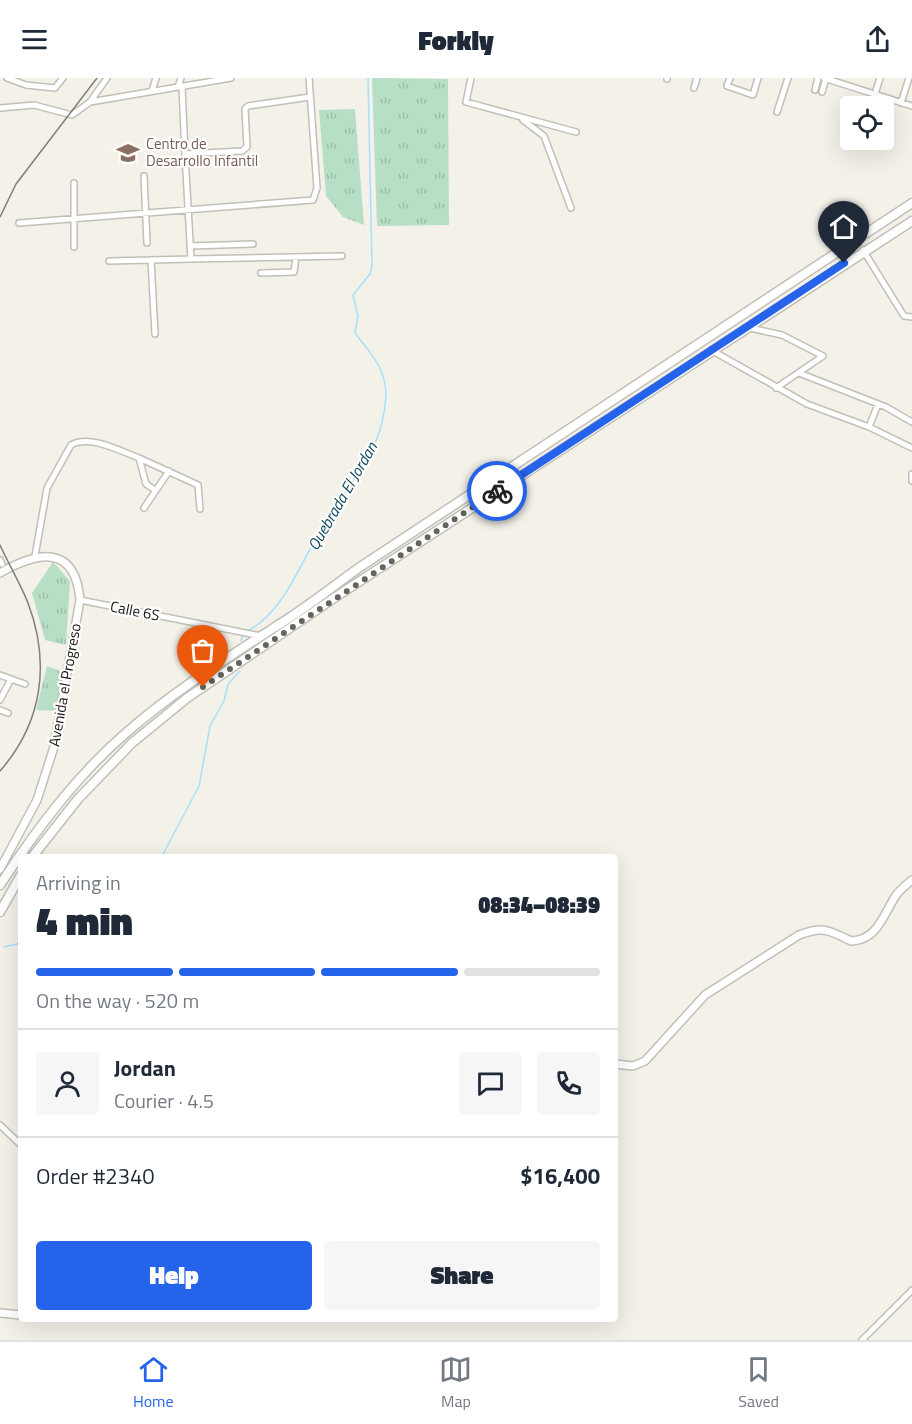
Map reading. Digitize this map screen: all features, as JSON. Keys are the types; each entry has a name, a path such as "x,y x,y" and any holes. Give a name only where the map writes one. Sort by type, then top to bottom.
{"highway":[{"path":"20,854 69,789 126,732 189,682 912,203"},
{"path":"35,854 78,800 132,743 187,698 711,350 863,250 912,221"},
{"path":"0,885 18,858"},
{"path":"0,912 18,880"}],"main road":[{"path":"0,573 34,556"},
{"name":"Avenida el Progreso","path":"0,869 37,800 54,747 80,600 76,579 64,564 56,559 34,556"},
{"path":"618,1064 633,1066 645,1061 705,994 799,935 813,929 828,929 851,941 869,937 876,930 897,894 912,880"},
{"path":"0,1313 18,1315"}],"street":[{"path":"7,78 26,85 55,88 63,78"},
{"path":"0,108 34,105 67,115 76,113 90,102 107,78"},
{"path":"153,91 156,78"},
{"path":"181,78 191,259"},
{"path":"90,102 231,78"},
{"path":"20,223 313,200 317,188 309,78"},
{"path":"471,78 465,101 576,132"},
{"path":"694,88 697,78"},
{"path":"729,78 727,86 753,95 758,78"},
{"path":"777,112 788,78"},
{"path":"815,90 818,78"},
{"path":"822,92 825,78 912,106"},
{"path":"850,86 853,78"},
{"path":"875,94 880,78"},
{"path":"901,103 909,78"},
{"path":"185,154 242,152 247,147 245,110 248,106 310,97"},
{"path":"519,117 544,136 571,208"},
{"path":"144,176 147,243"},
{"path":"74,183 76,219 74,247"},
{"path":"190,246 253,244"},
{"path":"863,250 904,316 912,317"},
{"path":"109,261 342,256"},
{"path":"261,273 294,272 296,257"},
{"path":"151,260 155,334"},
{"path":"747,327 782,335 823,356 776,388"},
{"path":"711,350 807,404 869,427 912,448"},
{"path":"799,373 878,404 912,422"},
{"path":"869,427 878,404"},
{"path":"34,556 47,488 71,445 84,441 139,458 198,485 200,509"},
{"path":"139,458 146,484 155,490"},
{"path":"144,508 169,471"},
{"path":"912,474 912,481"},
{"name":"Calle 6S","path":"80,600 261,636"},
{"path":"0,675 25,684"},
{"path":"0,700 11,679"},
{"path":"0,710 8,713"},
{"path":"0,1125 18,1142"},
{"path":"862,1340 912,1290"}],"green space":[{"path":"372,78 448,79 449,225 377,226"},
{"path":"355,109 364,225 343,217 326,196 319,110"},
{"path":"53,562 70,581 66,645 45,640 32,593"},
{"path":"47,666 63,672 56,711 36,710"}],"waterway":[{"name":"Quebrada El Jordan","path":"249,630 261,622 281,600 318,535 372,449 383,417 386,396 383,377 372,355 355,333 358,316 353,295 370,274 372,266 368,78"},
{"path":"241,641 243,635"},
{"path":"163,854 199,786 210,726 224,701 228,684 240,671"},
{"path":"4,947 18,944"}],"railway":[{"path":"0,217 16,184 97,78"},
{"path":"0,545 28,603 39,648 40,670 33,713 14,753 0,771"}],"way so far":[{"path":"203,687 497,491"}],"place":[{"name":"Centro de Desarrollo Infantil","path":"128,153"}],"route":[{"path":"497,491 844,263"}]}
